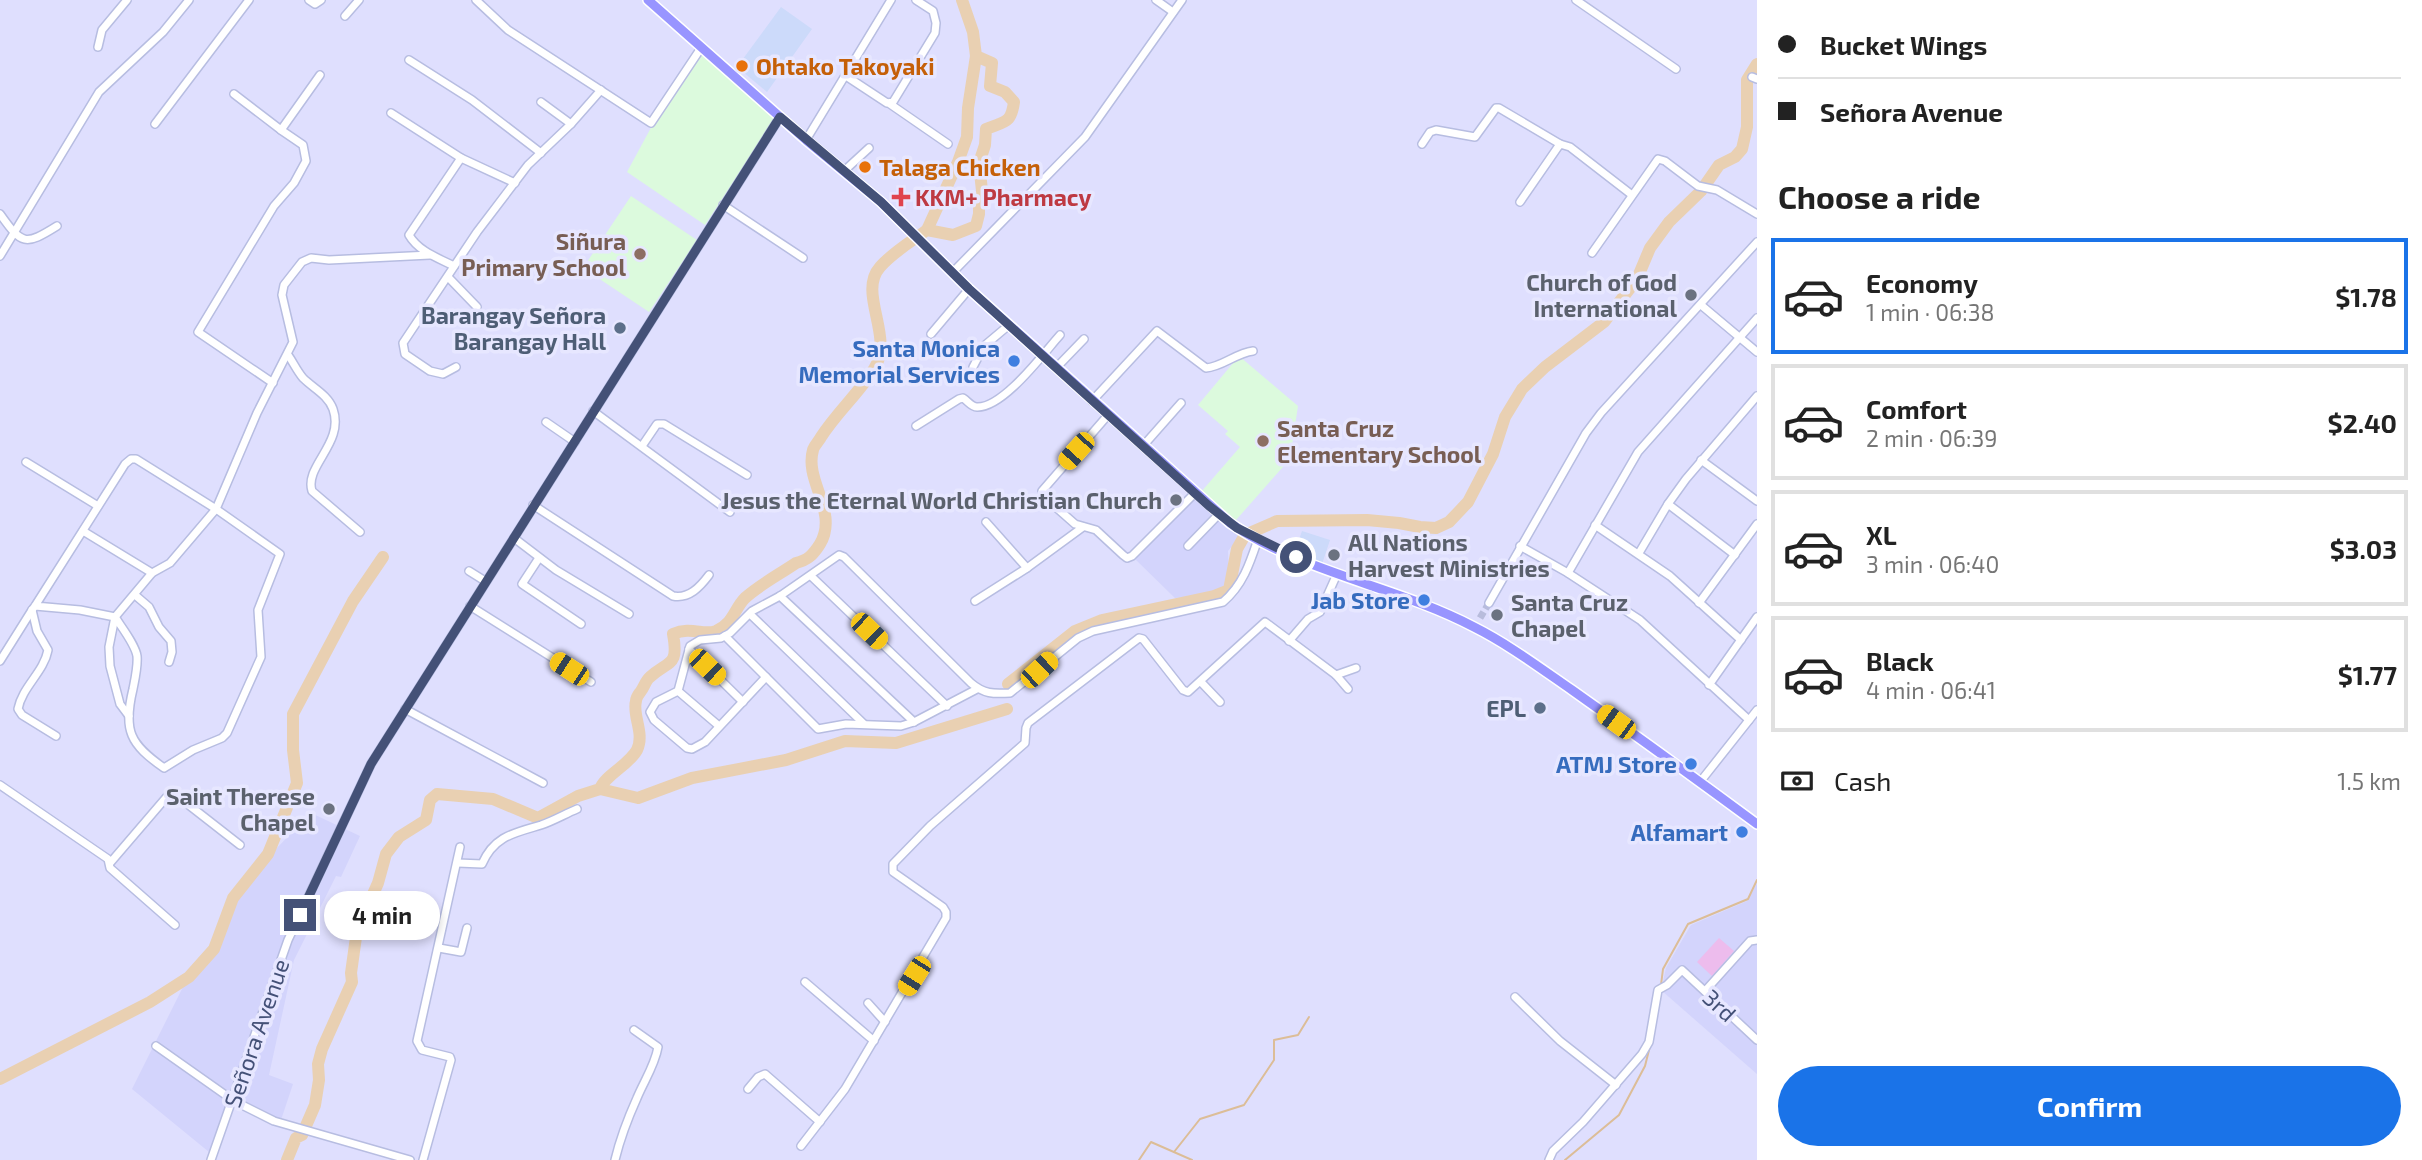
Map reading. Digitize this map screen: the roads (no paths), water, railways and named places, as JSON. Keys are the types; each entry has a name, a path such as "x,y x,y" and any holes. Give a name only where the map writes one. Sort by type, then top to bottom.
{"main road":[{"path":"648,0 806,140 881,202 969,289 1237,528 1337,573 1478,624 1757,824"}],"street":[{"path":"98,47 106,23 127,0"},
{"path":"0,256 99,92 163,32 189,0"},
{"path":"155,124 249,0"},
{"path":"345,16 359,0"},
{"path":"475,0 508,30 651,122 701,48"},
{"path":"806,140 891,0"},
{"path":"890,104 937,26 933,11 916,0"},
{"path":"1156,0 1173,12"},
{"path":"953,271 1099,120 1182,0"},
{"path":"1576,0 1676,69"},
{"path":"409,60 472,100 541,153"},
{"path":"281,130 320,75"},
{"path":"846,76 948,144"},
{"path":"456,367 443,374 430,371 404,354 402,344 454,265 528,164 571,124 601,90"},
{"path":"234,94 303,145 306,161 293,183 274,206 198,332 273,383"},
{"path":"541,102 571,124"},
{"path":"1422,144 1430,132 1436,130 1475,137 1496,108 1499,108 1560,144 1570,147 1632,195"},
{"path":"391,113 461,158 515,183"},
{"name":"Señora Avenue","path":"211,1160 234,1101 288,940 371,764 780,117"},
{"path":"1520,202 1560,144"},
{"path":"844,171 869,148"},
{"path":"454,265 430,255 411,240 410,235 461,158"},
{"path":"1592,253 1660,158 1698,186 1725,194 1757,214"},
{"path":"723,205 803,258"},
{"path":"0,214 14,234 34,240 57,226"},
{"path":"1489,603 1586,433 1601,412 1757,242"},
{"path":"129,716 120,704 110,666 109,647 116,617 152,573 170,563 216,509 257,413 288,355 293,337 283,289 302,262 311,258 329,260 430,255"},
{"path":"448,277 477,307"},
{"path":"930,334 969,289"},
{"path":"1701,305 1757,352"},
{"path":"1568,573 1638,452 1757,318"},
{"path":"974,367 984,346 1009,325"},
{"path":"1093,401 1157,331 1206,368 1253,351"},
{"path":"916,426 959,399 963,398 977,407 996,400 1011,388 1060,335"},
{"path":"1056,368 1083,339"},
{"path":"288,355 301,376 324,395 334,412 334,439 314,473 310,487 360,532"},
{"path":"1639,553 1668,504 1701,460 1757,396"},
{"path":"1143,446 1181,403"},
{"path":"593,411 730,512"},
{"path":"1108,415 1042,491 1042,495 1070,521 1096,530 1127,558 1195,493"},
{"path":"547,422 575,442"},
{"path":"642,446 657,424 664,424 747,475"},
{"path":"0,661 125,464 131,459 136,459 216,509 280,554 258,610 262,650 255,674 227,733 222,738 192,750 164,768 133,741 128,724 137,654 116,617 80,610 34,608"},
{"path":"1701,460 1757,501"},
{"path":"26,462 98,506"},
{"path":"1668,504 1735,555"},
{"path":"533,505 673,596 680,597 696,590 709,575"},
{"path":"1188,546 1219,514"},
{"path":"986,522 1027,568"},
{"path":"1699,603 1757,524"},
{"path":"1595,525 1639,553 1741,640"},
{"path":"975,601 1027,568 1083,527"},
{"path":"83,531 152,573"},
{"path":"514,538 594,595 629,614"},
{"path":"766,677 705,742 692,749 687,748 654,720 650,712 650,707 656,702 678,691 689,649 700,640 725,636 750,614 839,555 844,556 977,689 982,693 1010,693 1078,638 1093,631 1223,601 1231,595 1246,573 1256,538"},
{"path":"1520,546 1568,573 1640,620 1749,720"},
{"path":"539,558 522,584 581,624"},
{"path":"469,571 485,582"},
{"path":"1289,641 1308,619 1320,612 1337,573"},
{"path":"811,576 947,706"},
{"path":"135,595 149,607 159,627 171,640 169,662"},
{"path":"780,596 914,722"},
{"path":"470,606 591,682"},
{"path":"34,608 37,631 48,650 21,698 18,709 22,715 56,736"},
{"path":"750,614 863,723"},
{"path":"1709,685 1757,617"},
{"path":"801,1146 845,1089 946,918 943,907 893,872 893,864 906,849 1025,743 1028,723 1139,638 1143,639 1183,690 1188,692 1262,623 1268,624 1336,675 1348,689"},
{"path":"725,636 818,729 863,723 901,726 947,706 977,689"},
{"path":"689,649 743,702"},
{"path":"1336,675 1356,668"},
{"path":"1201,682 1220,702"},
{"path":"678,691 719,726"},
{"path":"405,709 542,783"},
{"path":"1700,782 1757,710"},
{"path":"0,785 108,859 110,868 136,894 175,925"},
{"path":"110,863 170,793 176,794 240,845"},
{"path":"458,863 482,864 492,846 515,831 542,824 578,809"},
{"path":"423,1160 451,1060 450,1057 422,1050 418,1041 460,847"},
{"path":"439,948 461,953 467,928"},
{"path":"1705,991 1750,941 1757,940"},
{"name":"3rd","path":"1616,1085 1646,1048 1660,989 1682,970 1754,1037"},
{"path":"805,982 874,1041"},
{"path":"1515,997 1560,1041 1616,1085 1584,1122 1553,1151 1549,1160"},
{"path":"868,1003 885,1022"},
{"path":"1754,1037 1757,1027"},
{"path":"615,1160 636,1098 656,1059 658,1047 634,1030"},
{"path":"156,1046 234,1101 274,1121 410,1160"},
{"path":"748,1089 758,1077 765,1074 820,1122"}],"waterway":[{"path":"287,1160 315,1105 319,1080 318,1064 322,1049 352,982 357,930 378,883 386,854 399,837 426,820 430,800 437,794 493,799 538,818 578,796 600,789 637,750 640,737 636,698 649,678 671,662 675,652 673,634 686,631 711,632 722,628 751,593 796,563 807,559 820,544 826,520 813,473 813,450 827,428 868,378 879,356 881,343 872,289 874,278 891,256 927,230 953,235 976,226 979,206 983,200 979,163 985,145 986,129 1006,121 1013,109 1014,102 1005,92 990,86 992,63 976,56 973,32 962,0"},
{"path":"927,230 967,137 968,108 976,56"},
{"path":"1008,684 1075,631 1102,620 1214,596 1229,590 1237,549 1245,535 1277,521 1367,520 1436,528 1449,522 1468,502 1493,454 1505,417 1522,389 1545,367 1604,322 1637,279 1650,248 1669,222 1701,191 1719,165 1735,157 1742,149 1747,127 1747,80 1757,64"},
{"path":"0,1079 150,1002 189,977 214,949 233,898 268,854 297,783 293,714 353,601 383,557"},
{"path":"600,789 638,798 692,778 786,760 845,741 896,743 1007,709"},
{"path":"1661,985 1663,969 1688,924 1748,899 1757,880"},
{"path":"1174,1152 1200,1119 1244,1105 1274,1060 1274,1040 1298,1035 1309,1017"},
{"path":"1565,1160 1619,1115 1645,1066 1650,1046"},
{"path":"1139,1160 1151,1142 1192,1160"}],"tunnel":[{"path":"1480,618 1489,603"}],"place":[{"name":"Ohtako Takoyaki","path":"742,66"},
{"name":"Talaga Chicken","path":"865,167"},
{"name":"KKM+ Pharmacy","path":"901,197"},
{"name":"Siñura Primary School","path":"640,254"},
{"name":"Church of God International","path":"1691,295"},
{"name":"Barangay Señora Barangay Hall","path":"620,328"},
{"name":"Santa Monica Memorial Services","path":"1014,361"},
{"name":"Santa Cruz Elementary School","path":"1263,441"},
{"name":"Jesus the Eternal World Christian Church","path":"1176,500"},
{"name":"All Nations Harvest Ministries","path":"1334,555"},
{"name":"Jab Store","path":"1424,600"},
{"name":"Santa Cruz Chapel","path":"1497,615"},
{"name":"EPL","path":"1540,708"},
{"name":"ATMJ Store","path":"1691,764"},
{"name":"Saint Therese Chapel","path":"329,809"},
{"name":"Alfamart","path":"1742,832"}]}
